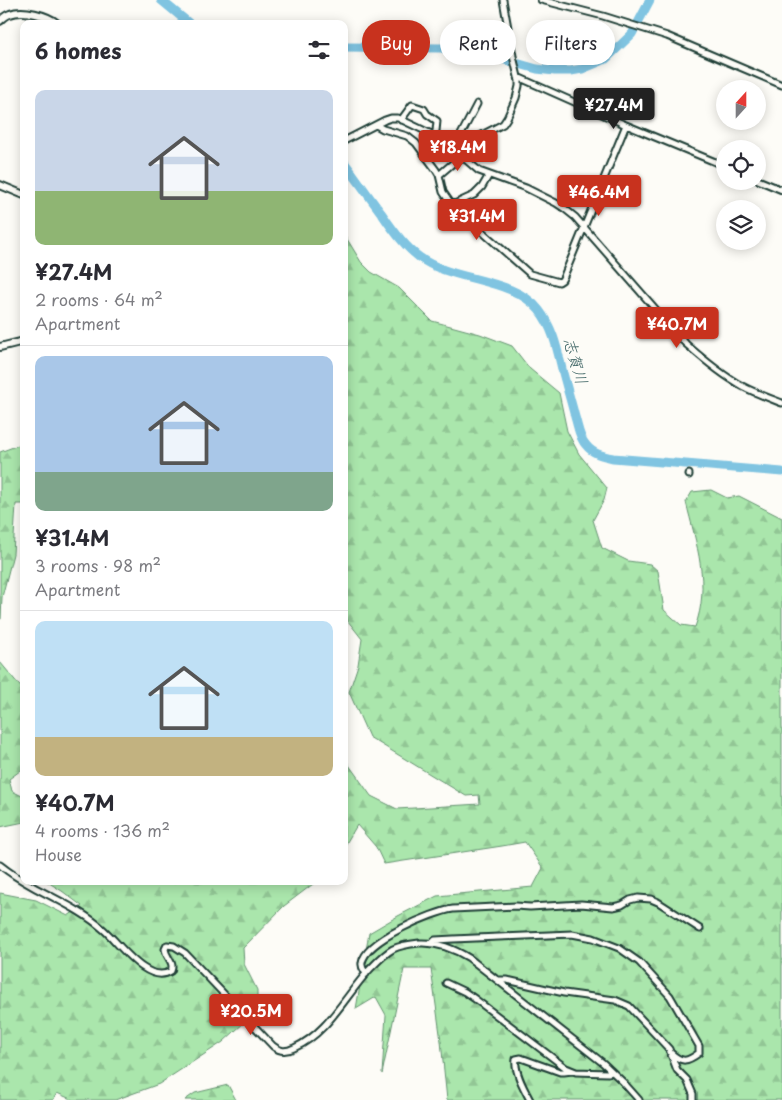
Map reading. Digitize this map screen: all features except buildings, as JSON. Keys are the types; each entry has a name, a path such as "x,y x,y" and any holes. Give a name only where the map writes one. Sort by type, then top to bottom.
{"street":[{"path":"439,176 478,138 503,124 519,90 520,84 503,0"},
{"path":"541,0 624,22 667,36 782,85"},
{"path":"0,21 12,13 34,14 51,20"},
{"path":"517,75 626,125 716,162"},
{"path":"454,148 477,104"},
{"path":"401,120 412,105 424,109 427,114 437,121 434,135"},
{"path":"348,139 391,118 398,118 445,142 477,169 526,188 556,203 569,211 584,227 696,353 741,386 782,403"},
{"path":"376,125 410,138 422,150 439,176 443,192 452,205 530,274 559,282 564,276 626,125"},
{"path":"452,205 474,196 489,175"},
{"path":"766,183 782,190"},
{"path":"0,185 20,193"},
{"path":"0,347 20,342"},
{"path":"0,865 20,880"},
{"path":"30,885 92,919 132,959 150,972 163,974 171,971 172,963 164,949 167,945 174,946 185,953 206,973 273,1046 280,1051 298,1046 320,1030 366,974 393,949 409,944 431,943 449,947 498,980 593,1054 639,1100"},
{"path":"366,974 362,962 370,949 400,929 444,910 581,904 613,907 622,905 630,900 644,898 658,902 700,930"},
{"path":"431,943 435,940 572,934 593,938 619,948 639,962 670,996 700,1046 699,1053 678,1060 629,1006 615,1000 564,993 507,980 498,980"},
{"path":"446,983 465,992 559,1064 572,1071"},
{"path":"671,1053 677,1070 688,1080 693,1100"},
{"path":"530,1100 518,1074 516,1059 521,1058 560,1072 612,1072"}],"green space":[{"path":"348,241 361,262 371,272 399,288 432,321 480,334 512,346 530,369 559,393 567,431 579,454 607,488 604,500 593,520 602,548 628,561 650,564 658,571 664,610 681,625 695,627 702,596 700,564 686,502 692,492 711,490 727,498 739,496 782,518 782,1100 447,1100 431,969 404,969 382,1074 386,1015 376,997 356,1009 369,933 437,896 533,887 543,868 525,842 384,864 376,847 357,825 348,840 348,764 371,796 397,809 480,804 479,795 466,796 369,737 349,692 358,665 362,639 348,621"},
{"path":"20,444 20,504 16,504 13,554 2,597 1,619 0,619 0,452"},
{"path":"0,662 20,686 20,771 9,779 12,791 20,795 20,823 0,827"},
{"path":"52,885 312,885 284,906 243,948 244,964 257,990 257,1011 223,1042 159,1084 115,1100 73,1100 57,1093 53,1100 0,1100 0,893 36,900 68,916 82,906"},
{"path":"228,1085 236,1100 185,1100 195,1093"}],"waterway":[{"name":"志賀川","path":"161,0 185,20"},
{"path":"348,47 441,48 488,55 537,69 571,71 582,69 606,59 632,34 650,0"},
{"name":"志賀川","path":"348,167 399,237 419,257 448,271 514,291 528,299 539,310 554,338 580,435 592,451 613,458 782,472"}]}
